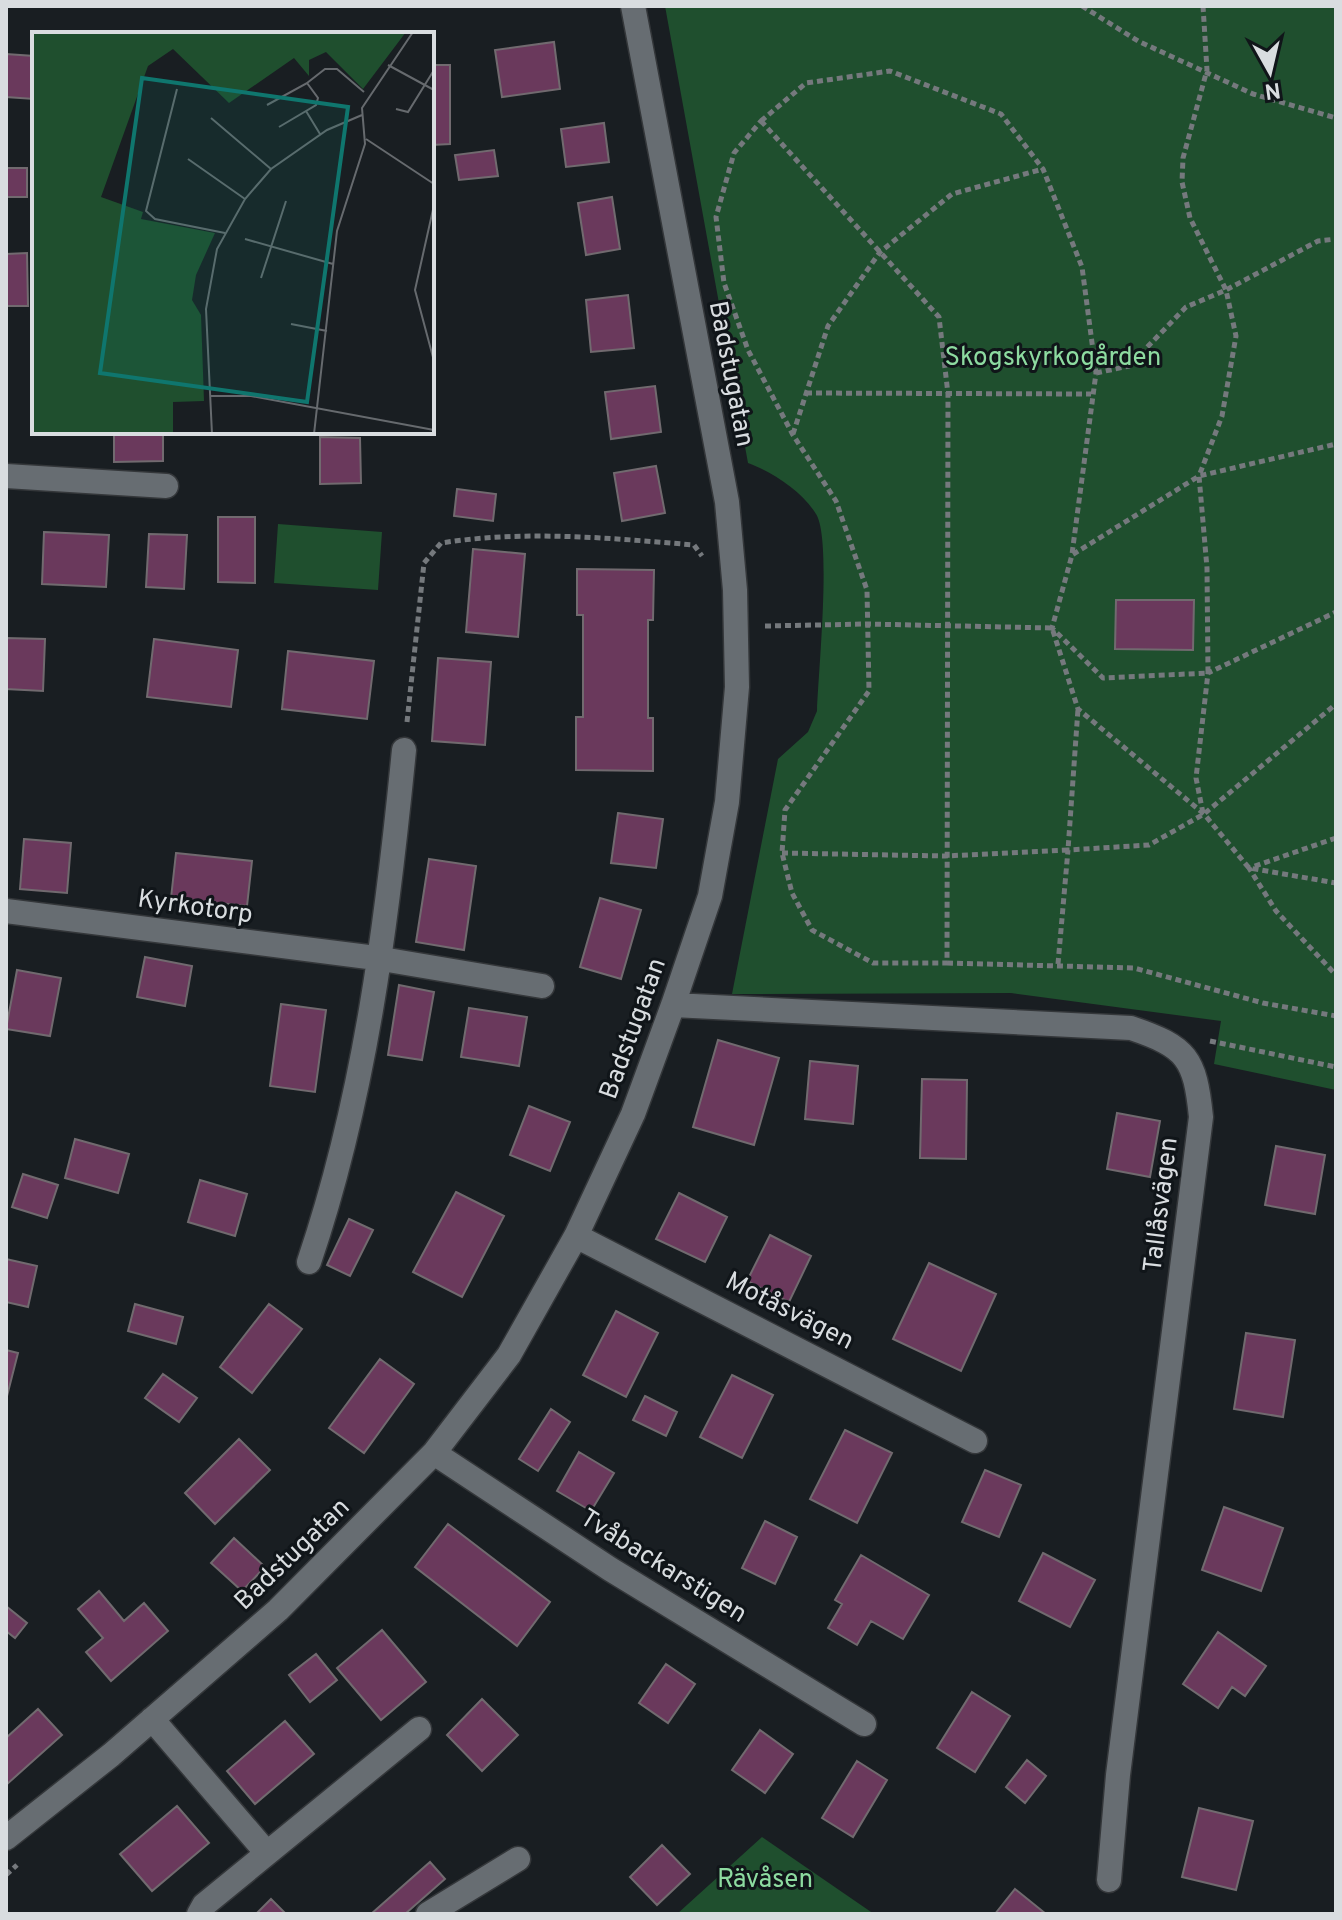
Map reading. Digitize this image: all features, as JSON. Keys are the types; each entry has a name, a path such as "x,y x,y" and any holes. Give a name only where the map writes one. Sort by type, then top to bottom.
{"street":[{"name":"Badstugatan","path":"6,1838 152,1719 278,1610 434,1453 509,1355 576,1236 633,1114 673,1005 710,896 727,802 737,687 727,502 633,6"},
{"path":"6,476 166,486"},
{"path":"309,1262 348,1133 365,1051 376,958 394,851 404,750"},
{"name":"Kyrkotorp","path":"6,911 376,958 542,986"},
{"path":"673,1005 1131,1028 1171,1042 1181,1055"},
{"name":"Tallåsvägen","path":"1109,1880 1118,1775 1201,1117 1197,1074 1181,1055"},
{"name":"Motåsvägen","path":"576,1236 772,1333 975,1441"},
{"name":"Tvåbackarstigen","path":"434,1453 610,1569 864,1724"},
{"path":"152,1719 266,1852"},
{"path":"199,1914 204,1905 266,1852 419,1729"},
{"path":"428,1914 518,1859"}],"path":[{"path":"1082,6 1138,41 1207,70 1253,94 1336,118"},
{"path":"1203,6 1207,70 1183,158 1182,182 1190,218 1226,290 1236,336 1222,416 1199,476 1207,568 1208,673 1196,778 1204,814"},
{"path":"1058,964 1078,709 1052,628 1072,555 1096,373 1082,267 1043,169 1001,114 890,71 806,83 761,121 734,153 716,217 724,283 748,350 793,435 836,501 867,590 869,691 785,810 782,853 792,893 812,930 873,963 1058,964 1134,968 1263,1003 1336,1016"},
{"path":"761,121 939,317 948,394 947,963"},
{"path":"793,435 828,326 880,252 952,194 1043,169"},
{"path":"1096,373 1129,366 1186,307 1226,290 1318,241 1336,239"},
{"path":"806,393 1091,394"},
{"path":"1072,555 1199,476 1336,444"},
{"path":"404,750 424,563 441,543 481,537 583,536 694,545 709,565 732,564"},
{"path":"752,626 867,624 1052,628 1103,678 1208,673 1336,612"},
{"path":"782,853 945,856 1149,845 1204,814 1336,704"},
{"path":"1078,709 1204,814 1249,868 1276,911 1336,975"},
{"path":"1249,868 1336,838"},
{"path":"1249,868 1336,883"},
{"path":"1181,1055 1205,1040 1336,1067"}],"green space":[{"name":"Skogskyrkogården","path":"665,6 1336,6 1336,1090 1214,1064 1221,1021 1011,993 732,994 778,759 808,732 817,711 823,550 821,528 810,506 786,483 748,463"},
{"path":"278,524 382,532 378,590 274,583"},
{"name":"Rävåsen","path":"762,1837 874,1914 677,1914"}],"building":[{"path":"554,42 560,89 502,97 495,50"},
{"path":"6,54 32,56 32,99 6,97"},
{"path":"434,65 450,65 450,144 434,145"},
{"path":"604,123 609,162 566,167 561,129"},
{"path":"494,150 498,176 459,180 455,155"},
{"path":"6,168 27,168 27,197 6,197"},
{"path":"612,197 620,249 586,255 578,203"},
{"path":"27,253 28,306 6,306 6,254"},
{"path":"628,295 634,348 591,352 586,300"},
{"path":"655,386 661,432 611,439 605,392"},
{"path":"114,434 163,434 163,461 114,462"},
{"path":"320,437 360,438 361,483 320,484"},
{"path":"656,466 665,513 622,521 614,473"},
{"path":"457,489 496,494 493,521 454,516"},
{"path":"218,517 255,517 255,583 218,582"},
{"path":"44,532 109,535 106,587 42,584"},
{"path":"149,534 187,535 184,589 146,587"},
{"path":"473,549 525,554 518,637 466,632"},
{"path":"577,569 654,570 653,620 648,620 648,718 653,718 653,771 576,770 576,717 583,717 583,615 577,615"},
{"path":"1116,600 1194,600 1193,650 1115,649"},
{"path":"6,638 45,639 43,691 6,689"},
{"path":"154,639 238,650 231,707 147,697"},
{"path":"288,651 374,661 367,719 282,709"},
{"path":"438,658 491,662 485,745 432,741"},
{"path":"618,813 663,819 656,868 611,863"},
{"path":"24,839 71,843 67,893 20,889"},
{"path":"176,853 252,861 247,906 171,898"},
{"path":"429,859 476,866 464,950 416,942"},
{"path":"600,898 641,910 621,979 580,967"},
{"path":"145,957 192,966 185,1006 137,997"},
{"path":"17,970 61,978 50,1036 6,1029"},
{"path":"399,985 434,992 422,1060 388,1055"},
{"path":"281,1004 326,1010 315,1092 270,1086"},
{"path":"469,1008 527,1017 519,1066 461,1057"},
{"path":"718,1040 779,1058 754,1145 693,1127"},
{"path":"810,1061 858,1066 853,1124 805,1119"},
{"path":"922,1079 967,1080 966,1159 920,1158"},
{"path":"529,1106 570,1122 550,1171 510,1155"},
{"path":"1117,1113 1160,1121 1150,1177 1107,1169"},
{"path":"75,1139 129,1154 118,1193 65,1178"},
{"path":"1276,1146 1325,1155 1315,1214 1265,1205"},
{"path":"23,1174 58,1185 47,1218 12,1207"},
{"path":"200,1180 247,1194 235,1236 188,1222"},
{"path":"456,1192 504,1216 462,1297 413,1272"},
{"path":"679,1193 727,1217 705,1262 656,1239"},
{"path":"349,1219 373,1230 350,1276 327,1265"},
{"path":"770,1235 811,1256 789,1302 747,1281"},
{"path":"6,1259 37,1266 28,1307 6,1302"},
{"path":"929,1263 996,1294 961,1371 893,1339"},
{"path":"135,1304 183,1317 176,1344 128,1331"},
{"path":"269,1304 302,1329 252,1393 220,1367"},
{"path":"616,1311 658,1333 626,1397 583,1375"},
{"path":"1246,1333 1295,1340 1283,1417 1234,1409"},
{"path":"6,1350 18,1353 6,1400"},
{"path":"380,1359 414,1384 364,1453 329,1428"},
{"path":"163,1374 197,1398 179,1422 145,1398"},
{"path":"732,1375 773,1395 742,1458 700,1437"},
{"path":"645,1396 677,1412 666,1436 633,1420"},
{"path":"551,1409 570,1422 538,1471 519,1459"},
{"path":"845,1430 892,1453 857,1523 810,1499"},
{"path":"239,1439 270,1470 215,1524 185,1493"},
{"path":"579,1452 614,1473 591,1511 557,1491"},
{"path":"985,1470 1021,1485 999,1537 962,1522"},
{"path":"1224,1507 1283,1528 1261,1591 1202,1570"},
{"path":"765,1521 797,1537 775,1584 742,1568"},
{"path":"448,1524 550,1602 517,1646 415,1567"},
{"path":"234,1538 265,1567 242,1591 211,1563"},
{"path":"1043,1553 1095,1580 1070,1627 1019,1601"},
{"path":"861,1555 929,1595 903,1639 871,1621 857,1645 828,1628 842,1604 835,1600"},
{"path":"99,1591 124,1621 144,1603 168,1631 111,1681 86,1652 103,1638 78,1609"},
{"path":"6,1606 27,1623 15,1638 6,1631"},
{"path":"382,1630 426,1682 381,1720 337,1668"},
{"path":"1218,1632 1266,1666 1245,1696 1232,1687 1218,1708 1183,1684"},
{"path":"316,1654 337,1680 310,1702 289,1675"},
{"path":"666,1664 695,1684 668,1723 639,1703"},
{"path":"972,1692 1010,1716 975,1772 937,1748"},
{"path":"482,1699 518,1735 482,1771 447,1735"},
{"path":"38,1709 62,1735 6,1785 6,1738"},
{"path":"285,1721 314,1754 255,1804 227,1771"},
{"path":"760,1730 793,1754 765,1793 732,1770"},
{"path":"1027,1760 1046,1776 1025,1803 1006,1787"},
{"path":"857,1761 887,1780 853,1837 822,1818"},
{"path":"177,1806 209,1843 152,1891 120,1854"},
{"path":"1199,1808 1253,1821 1236,1890 1182,1877"},
{"path":"662,1845 690,1874 657,1905 630,1877"},
{"path":"430,1862 445,1879 405,1914 371,1914"},
{"path":"1015,1889 1046,1914 995,1914"},
{"path":"271,1899 286,1914 256,1914"}]}
